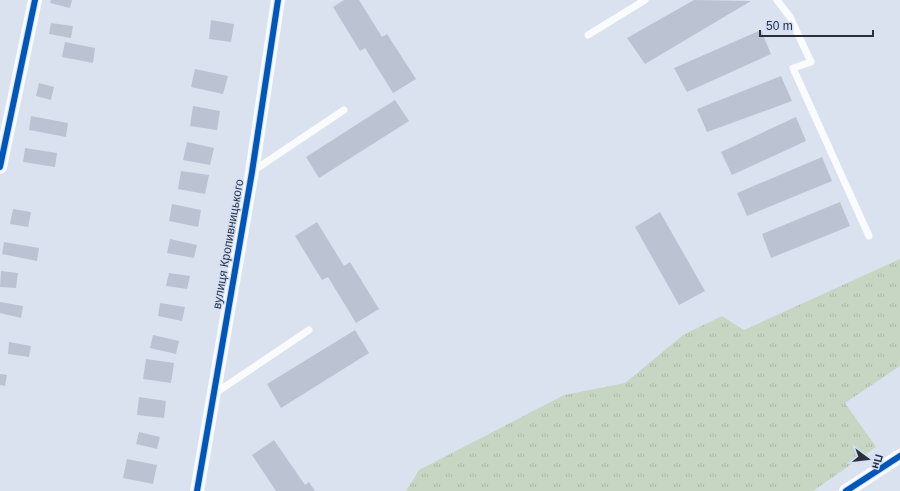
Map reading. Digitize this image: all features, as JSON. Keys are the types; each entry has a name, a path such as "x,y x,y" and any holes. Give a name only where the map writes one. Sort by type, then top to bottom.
{"street":[{"path":"0,166 6,104 34,0"},
{"name":"вулиця Кропивницького","path":"198,491 252,172 278,0"},
{"path":"846,491 900,456"}],"lane":[{"path":"588,35 645,0"},
{"path":"777,0 790,17 811,62 793,68 869,236"},
{"path":"252,172 344,110"},
{"path":"214,394 309,330"}],"green space":[{"path":"900,259 900,366 845,403 876,447 813,491 406,491 419,470 564,395 625,383 683,335 722,316 744,330"}],"building":[{"path":"51,0 72,0 70,8 50,3"},
{"path":"344,0 359,0 382,37 387,34 416,79 393,93 365,48 360,51 333,7"},
{"path":"694,0 751,1 645,64 627,38"},
{"path":"211,20 234,24 231,42 209,39"},
{"path":"51,23 73,26 71,38 49,34"},
{"path":"761,30 771,54 687,92 674,68"},
{"path":"65,42 95,48 93,63 62,57"},
{"path":"195,69 228,76 223,94 191,87"},
{"path":"781,76 792,101 707,132 697,109"},
{"path":"39,83 54,87 51,100 36,96"},
{"path":"395,100 409,121 319,178 306,157"},
{"path":"193,106 220,111 217,130 190,126"},
{"path":"31,116 68,123 66,137 29,130"},
{"path":"796,117 806,141 732,175 721,152"},
{"path":"187,142 214,148 210,165 183,160"},
{"path":"25,148 57,153 55,167 23,162"},
{"path":"822,157 832,181 747,216 737,193"},
{"path":"181,171 209,175 205,194 178,189"},
{"path":"840,202 850,226 771,258 762,234"},
{"path":"172,204 201,210 198,227 169,221"},
{"path":"13,209 31,212 28,227 10,224"},
{"path":"660,212 705,291 679,305 635,227"},
{"path":"317,222 344,266 350,262 379,309 356,323 328,277 322,280 295,236"},
{"path":"170,239 197,245 194,258 167,253"},
{"path":"4,242 39,248 37,261 2,254"},
{"path":"1,271 18,273 16,288 0,287"},
{"path":"169,273 190,276 187,289 166,286"},
{"path":"0,302 23,306 21,318 0,313"},
{"path":"160,303 185,307 182,321 158,316"},
{"path":"355,330 369,353 281,408 267,384"},
{"path":"153,335 179,341 176,354 150,348"},
{"path":"9,342 31,346 29,357 8,354"},
{"path":"146,359 174,363 171,383 143,379"},
{"path":"0,374 7,375 5,386 0,385"},
{"path":"139,397 166,401 164,418 137,415"},
{"path":"139,432 160,437 157,449 136,444"},
{"path":"274,440 305,485 309,482 315,491 276,491 252,455"},
{"path":"127,459 157,465 153,484 123,478"}],"cycle path":[{"path":"0,167 35,0"},
{"path":"197,491 252,172 278,0"},
{"path":"846,491 900,456"}]}
